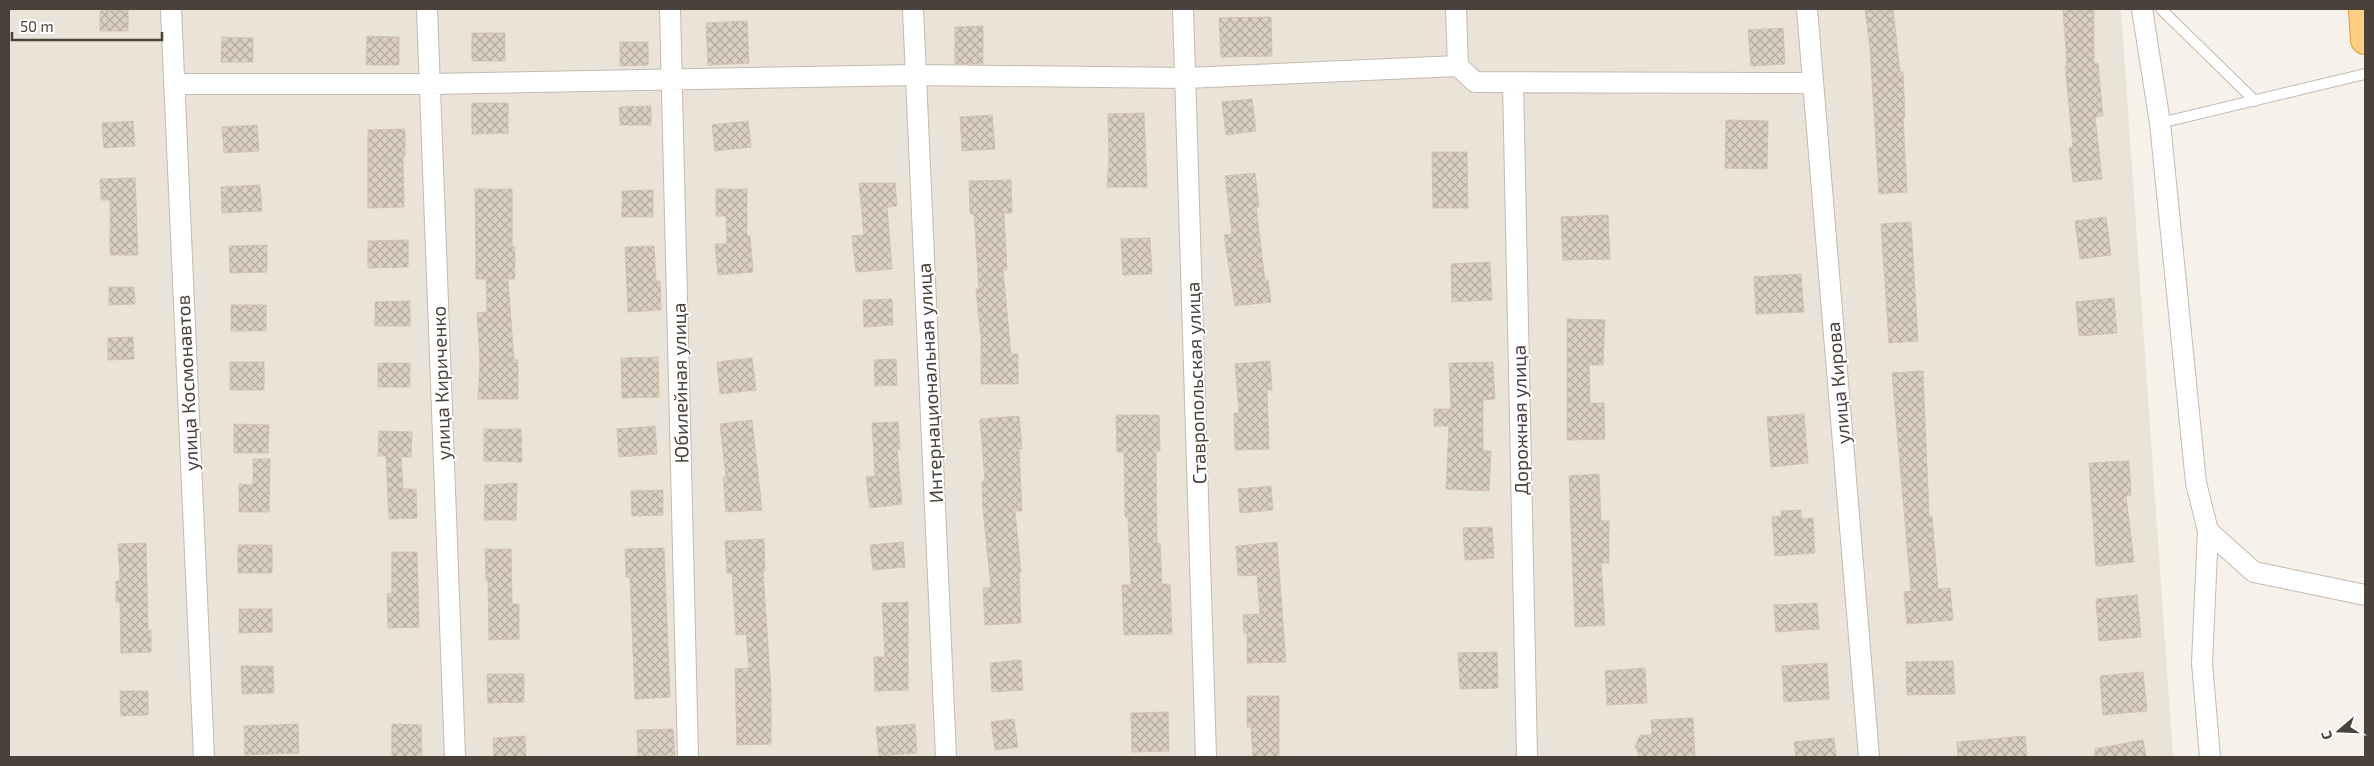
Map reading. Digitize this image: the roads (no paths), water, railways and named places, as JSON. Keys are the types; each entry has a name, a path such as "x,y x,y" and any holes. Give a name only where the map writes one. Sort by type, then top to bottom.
{"highway":[{"path":"2363,9 2365,40"}],"street":[{"name":"улица Космонавтов","path":"171,9 204,757"},
{"name":"улица Кириченко","path":"427,9 455,757"},
{"name":"Юбилейная улица","path":"670,9 688,757"},
{"name":"Интернациональная улица","path":"913,9 946,757"},
{"name":"Ставропольская улица","path":"1183,9 1206,757"},
{"path":"1456,9 1458,66 1475,82 1812,83"},
{"name":"улица Кирова","path":"1806,9 1869,757"},
{"path":"2142,9 2160,123 2196,483 2208,531 2202,663 2210,757"},
{"path":"174,84 429,84 916,76 1186,78 1458,66"},
{"name":"Дорожная улица","path":"1512,82 1527,757"},
{"path":"2208,531 2254,572 2365,595"}],"lane":[{"path":"2161,9 2255,101"},
{"path":"2160,123 2365,74"}]}
